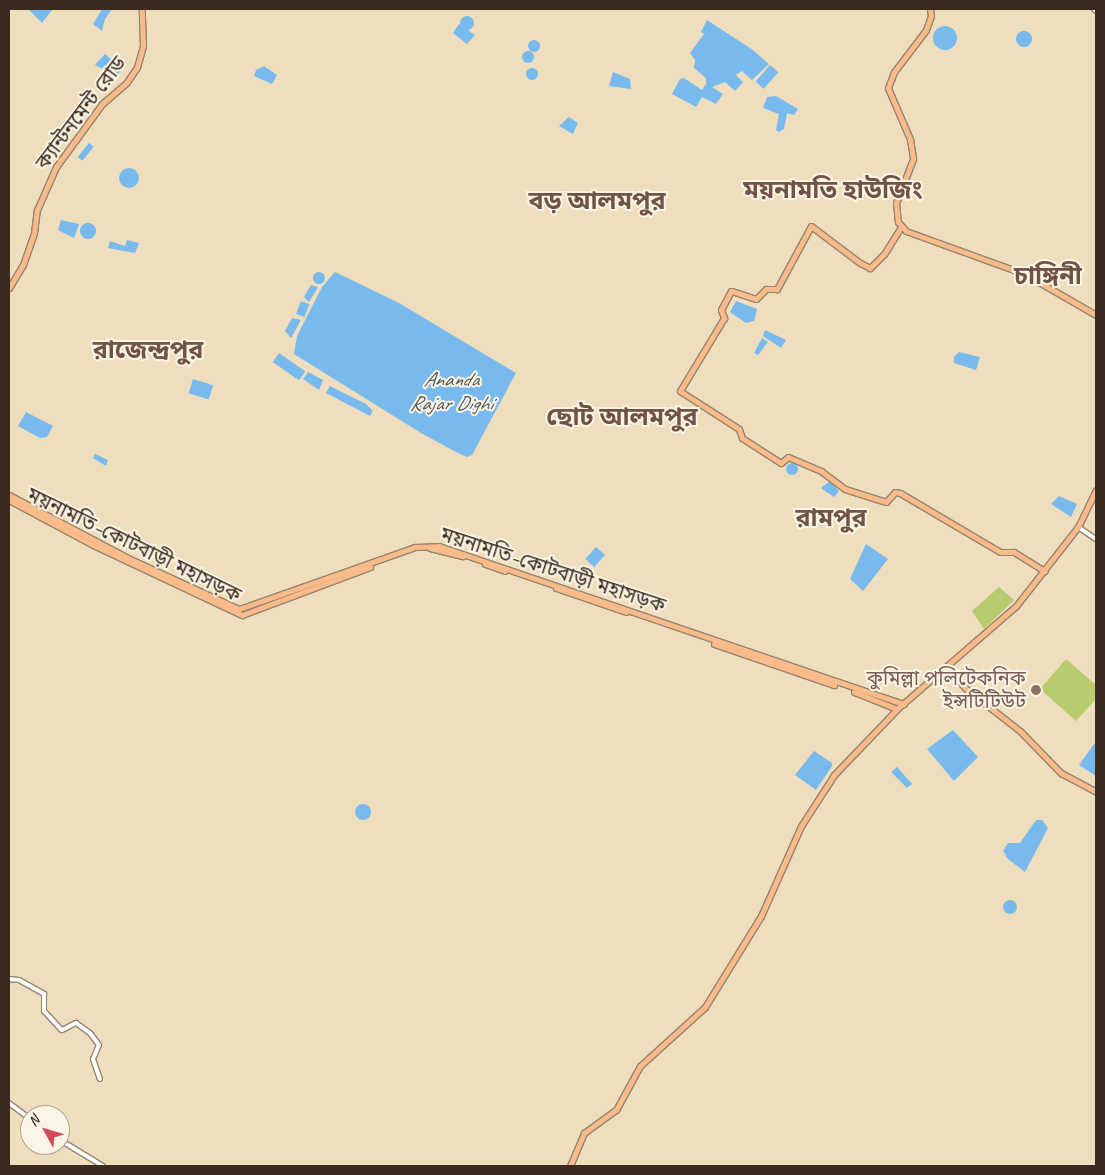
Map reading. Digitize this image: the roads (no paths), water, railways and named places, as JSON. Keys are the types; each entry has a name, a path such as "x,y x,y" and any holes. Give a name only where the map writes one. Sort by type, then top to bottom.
{"main road":[{"name":"ক্যান্টনমেন্ট রোড","path":"9,288 23,265 34,233 37,210 56,167 102,104 127,82 137,67 143,46 142,9"},
{"path":"930,9 932,16 926,30 894,72 888,88 910,139 913,159 896,203 896,214 901,227 1024,274 1096,315"},
{"path":"901,227 884,254 870,268 860,263 811,226 776,289 766,289 756,299 730,290 721,310 724,318 680,391 740,429 743,440 781,463 788,457 821,471 845,488 886,502 895,492 900,493 1000,552 1014,552 1044,571"},
{"path":"570,1166 584,1134 616,1110 640,1066 705,1007 761,916 806,817 834,775 897,709 1016,606 1078,527 1096,490"},
{"name":"ময়নামতি–কোটবাড়ী মহাসড়ক","path":"11,498 128,558 239,609 415,547 439,546 904,704"},
{"name":"ময়নামতি–কোটবাড়ী মহাসড়ক","path":"11,498 93,545 237,614 244,615 413,550 435,549 897,709"},
{"path":"947,667 969,691 1020,731 1061,773 1096,792"}],"street":[{"path":"1078,527 1096,539"},
{"path":"9,979 20,980 44,994 44,1010 62,1030 76,1022 90,1033 99,1045 93,1059 100,1079"},
{"path":"9,1103 20,1111"},
{"path":"70,1146 104,1166"}],"water":[{"path":"28,9 51,9 52,10 42,23"},
{"path":"102,9 112,9 105,19 102,31 93,24"},
{"path":"467,16 472,18 474,23 472,28 467,30 462,28 460,23 462,18"},
{"path":"707,20 753,50 769,64 752,80 742,71 736,75 743,82 735,91 725,82 712,87 723,94 716,104 702,97 696,107 672,94 680,79 684,78 702,90 706,84 706,78 694,68 695,60 690,53 704,34 701,32"},
{"path":"459,24 475,35 467,44 453,33"},
{"path":"945,26 950,27 956,33 956,43 950,49 945,50 940,49 934,43 933,38 934,33 940,27"},
{"path":"1024,31 1032,39 1024,47 1016,39"},
{"path":"532,40 536,40 540,46 536,52 532,52 528,48 528,44"},
{"path":"528,51 534,57 528,63 522,57"},
{"path":"105,54 122,69 117,76 95,65"},
{"path":"770,65 778,72 764,89 756,82"},
{"path":"264,66 277,75 272,84 254,76 256,70"},
{"path":"530,68 534,68 538,74 534,80 530,80 526,76 526,72"},
{"path":"613,72 630,79 631,89 609,86"},
{"path":"776,96 798,109 794,115 787,113 784,129 779,132 776,130 779,114 763,108 767,97"},
{"path":"569,117 578,123 573,134 559,126"},
{"path":"89,143 94,147 82,161 78,157"},
{"path":"129,168 136,171 139,178 136,185 129,188 122,185 119,178 122,171"},
{"path":"61,220 79,224 74,238 58,230"},
{"path":"88,223 96,231 88,239 80,231"},
{"path":"127,240 139,243 135,253 108,248 110,241 125,246"},
{"path":"317,272 321,272 325,278 321,284 317,284 313,280 313,276"},
{"name":"Ananda Rajar Dighi","path":"335,272 399,303 516,373 472,455 467,457 421,433 294,354 297,336 322,287"},
{"path":"311,285 318,287 309,302 304,297"},
{"path":"301,301 309,304 304,317 296,314"},
{"path":"736,301 757,309 754,321 746,323 730,312"},
{"path":"292,318 301,320 291,338 285,331"},
{"path":"765,330 786,340 781,348 763,336"},
{"path":"762,338 768,342 758,355 754,353"},
{"path":"959,352 980,357 976,370 954,363 954,357"},
{"path":"279,353 305,371 299,380 273,362"},
{"path":"308,372 323,380 319,390 303,379"},
{"path":"193,379 213,385 209,399 189,393"},
{"path":"330,386 366,404 373,411 370,416 326,393"},
{"path":"26,412 53,426 47,437 40,438 18,426"},
{"path":"95,454 108,460 106,466 93,458"},
{"path":"792,463 798,469 792,475 786,469"},
{"path":"830,481 839,491 834,497 821,488"},
{"path":"1059,496 1077,504 1071,517 1051,504"},
{"path":"866,544 888,559 863,591 850,579"},
{"path":"596,547 605,555 594,567 585,559"},
{"path":"953,730 978,757 954,781 927,749"},
{"path":"1094,744 1096,745 1096,776 1079,765"},
{"path":"814,751 832,763 832,766 816,790 795,775"},
{"path":"897,767 912,784 907,788 891,772"},
{"path":"363,804 369,806 371,812 369,818 363,820 357,818 355,812 357,806"},
{"path":"1036,820 1042,820 1048,828 1025,872 1008,859 1003,851 1008,843 1020,843"},
{"path":"1010,900 1015,902 1017,907 1015,912 1010,914 1005,912 1003,907 1005,902"}],"place":[{"name":"কুমিল্লা পলিটেকনিক ইন্সটিটিউট","path":"1036,690"}],"district":[{"name":"ময়নামতি হাউজিং","path":"833,190"},
{"name":"বড় আলমপুর","path":"597,201"},
{"name":"চাঙ্গিনী","path":"1048,276"},
{"name":"রাজেন্দ্রপুর","path":"148,350"},
{"name":"ছোট আলমপুর","path":"622,417"},
{"name":"রামপুর","path":"831,518"}]}
